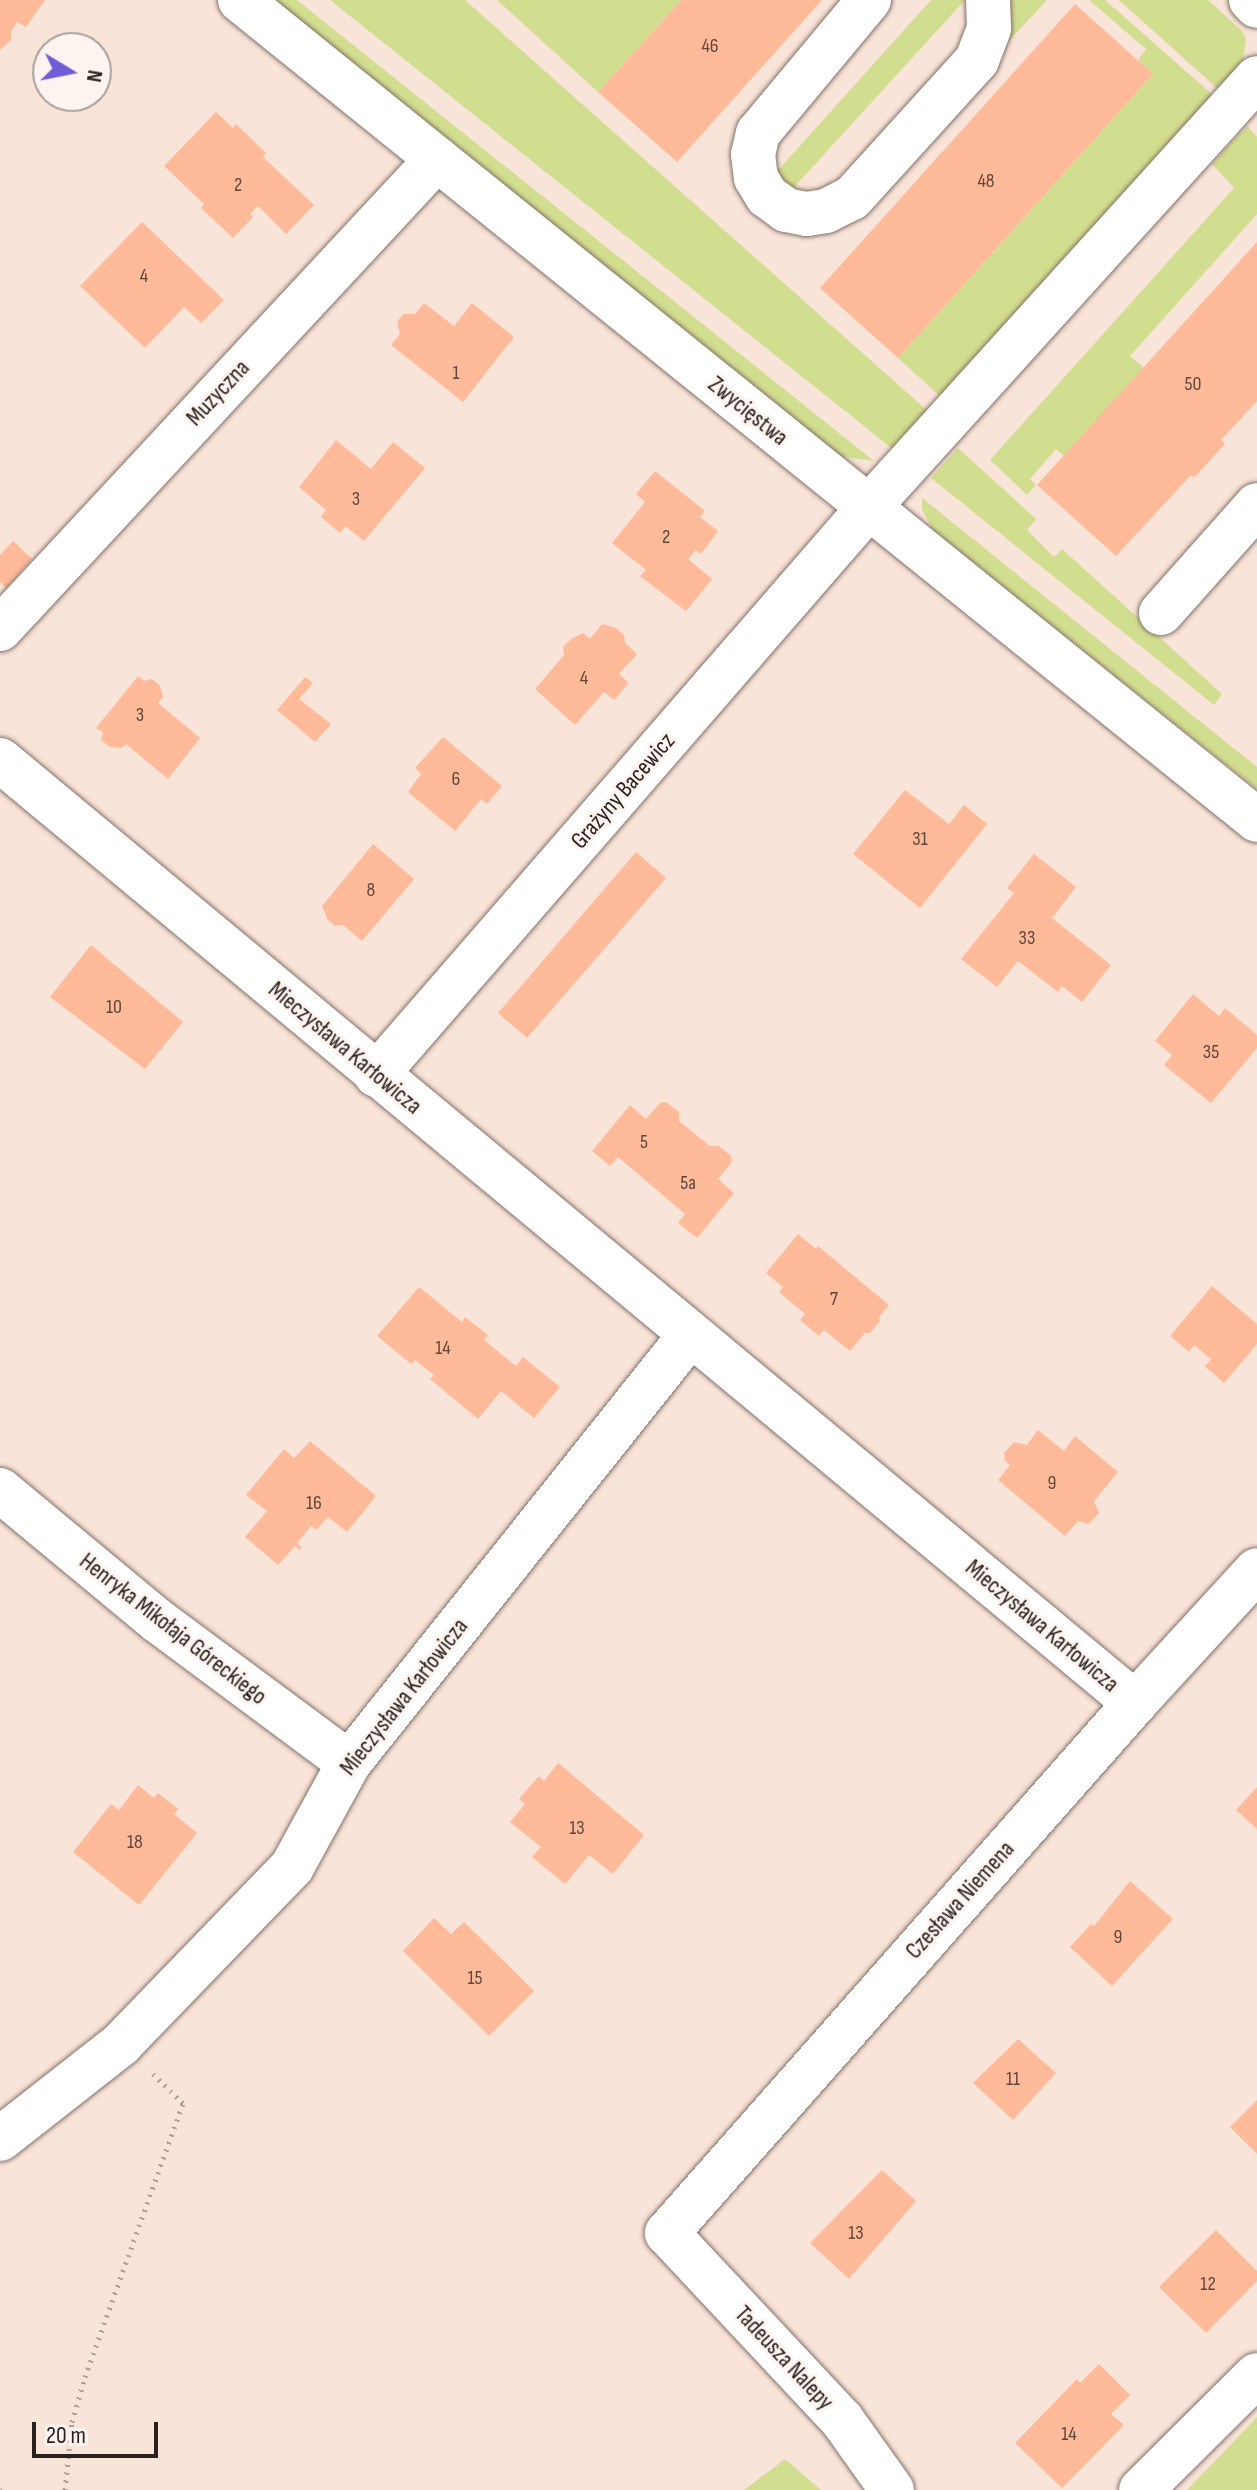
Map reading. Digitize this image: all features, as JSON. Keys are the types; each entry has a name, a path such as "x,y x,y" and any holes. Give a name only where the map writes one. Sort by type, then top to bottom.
{"street":[{"name":"Zwycięstwa","path":"240,0 1257,820"},
{"path":"869,0 758,133 753,154 756,178 767,196 786,210 807,214 826,211 852,198 977,60 989,28 988,0"},
{"path":"1251,0 1257,6"},
{"name":"Grażyny Bacewicz","path":"376,1075 869,507 1257,78"},
{"name":"Muzyczna","path":"0,629 437,159"},
{"path":"1161,613 1257,505"},
{"name":"Mieczysława Karłowicza","path":"0,760 1135,1703"},
{"name":"Mieczysława Karłowicza","path":"0,2139 121,2044 292,1867 349,1763 690,1335"},
{"name":"Henryka Mikołaja Góreckiego","path":"0,1490 158,1621 349,1763"},
{"name":"Czesława Niemena","path":"667,2233 1135,1703 1257,1570"},
{"name":"Tadeusza Nalepy","path":"667,2233 842,2420 892,2490"},
{"path":"1141,2490 1257,2375"}],"path":[{"path":"65,2490 72,2422 85,2377 183,2103 121,2044"}],"green space":[{"path":"268,0 297,0 874,461 838,456"},
{"path":"330,0 465,0 930,413 894,450"},
{"path":"497,0 681,0 598,92"},
{"path":"931,0 965,0 787,195 771,178"},
{"path":"1003,0 1047,0 992,59"},
{"path":"1089,0 1105,0 1214,96 942,398 898,358 1153,74 1138,60 1146,49"},
{"path":"1119,0 1208,0 1242,31 1246,39 1243,62 1218,89"},
{"path":"1247,126 1257,137 1257,214 1130,356 1144,368 1064,456 1056,449 1030,479 1036,485 1027,495 990,460 1234,188 1212,164"},
{"path":"958,448 1036,519 1027,530 1054,557 1062,549 1222,694 1214,705 931,478"},
{"path":"922,498 1257,767 1257,789 933,531 922,509"},
{"path":"1257,2417 1257,2490 1187,2490"},
{"path":"785,2459 821,2490 744,2490"}],"building":[{"path":"0,0 45,0 26,27 17,22 11,32 11,40 0,50"},
{"path":"681,0 822,0 677,162 598,92"},
{"path":"1075,4 1153,74 898,358 820,288"},
{"path":"216,112 233,128 236,124 266,153 263,157 314,205 286,234 258,206 250,214 253,217 233,238 201,208 204,204 164,166"},
{"path":"142,222 224,300 201,323 184,307 145,348 80,286"},
{"path":"1257,242 1257,401 1221,440 1225,444 1194,478 1191,475 1116,556 1037,485"},
{"path":"424,303 454,326 472,303 514,337 463,402 391,345 400,334 397,322 403,314 415,314"},
{"path":"336,440 371,469 393,442 425,468 364,541 345,526 340,533 321,517 326,510 299,487"},
{"path":"655,471 705,511 700,517 718,531 701,554 696,550 688,559 712,579 686,611 640,576 646,570 612,543 645,502 636,494"},
{"path":"13,541 32,559 6,588 0,582 0,555"},
{"path":"602,624 616,628 624,635 625,643 637,654 619,674 629,683 614,700 604,692 575,725 535,689 564,655 563,647 571,639 583,633 590,639"},
{"path":"138,676 144,681 152,679 160,686 163,697 158,703 200,738 168,779 126,744 121,748 110,747 101,740 103,732 96,728"},
{"path":"305,677 313,683 299,699 331,724 315,742 277,710"},
{"path":"443,737 502,786 487,804 481,799 455,831 408,792 421,774 415,768"},
{"path":"905,790 949,824 964,805 987,824 920,908 853,854"},
{"path":"373,844 414,879 362,941 343,925 335,926 328,920 322,906"},
{"path":"636,852 666,878 527,1038 498,1013"},
{"path":"1034,854 1076,887 1052,918 1111,965 1082,1002 1062,986 1058,992 1018,961 997,987 961,959 1014,893 1007,888"},
{"path":"91,945 183,1022 145,1069 50,997"},
{"path":"1193,994 1219,1016 1225,1008 1257,1035 1257,1048 1211,1103 1164,1065 1172,1055 1155,1041"},
{"path":"666,1102 679,1112 679,1121 710,1146 719,1146 731,1156 731,1163 718,1179 734,1193 697,1238 678,1223 685,1214 618,1157 610,1166 592,1151 630,1105 646,1119 660,1103"},
{"path":"798,1234 816,1249 818,1246 889,1305 870,1333 865,1333 850,1351 824,1330 819,1336 800,1320 805,1314 779,1292 783,1287 766,1273"},
{"path":"1212,1286 1257,1324 1257,1344 1224,1383 1205,1366 1211,1359 1194,1345 1189,1352 1170,1336"},
{"path":"419,1287 462,1322 465,1317 488,1335 484,1340 516,1366 523,1357 560,1387 534,1418 501,1391 478,1419 430,1379 434,1375 415,1360 411,1364 377,1336"},
{"path":"1038,1430 1064,1451 1075,1436 1118,1472 1094,1501 1099,1513 1089,1524 1078,1521 1065,1536 998,1480 1010,1465 1005,1461 1004,1453 1014,1442 1027,1445"},
{"path":"310,1441 376,1496 347,1532 328,1517 316,1530 311,1526 297,1543 302,1548 300,1550 295,1546 278,1565 245,1537 267,1511 246,1495 284,1449 294,1458"},
{"path":"558,1763 644,1835 613,1874 589,1855 565,1884 532,1857 541,1847 510,1822 525,1804 519,1799 539,1776 544,1781"},
{"path":"138,1785 154,1798 158,1793 178,1809 174,1814 197,1833 139,1905 73,1852 111,1804 119,1810"},
{"path":"1257,1787 1257,1829 1236,1810"},
{"path":"1130,1881 1173,1919 1112,1986 1070,1947 1091,1924 1094,1926"},
{"path":"434,1918 451,1934 464,1922 534,1991 489,2036 403,1951"},
{"path":"1018,2039 1056,2073 1013,2120 973,2083"},
{"path":"1257,2100 1257,2154 1230,2127"},
{"path":"882,2170 916,2201 849,2279 810,2243"},
{"path":"1216,2230 1257,2271 1257,2281 1206,2333 1159,2287"},
{"path":"1099,2364 1130,2395 1111,2414 1124,2425 1062,2488 1015,2443 1077,2379 1080,2383"}]}
